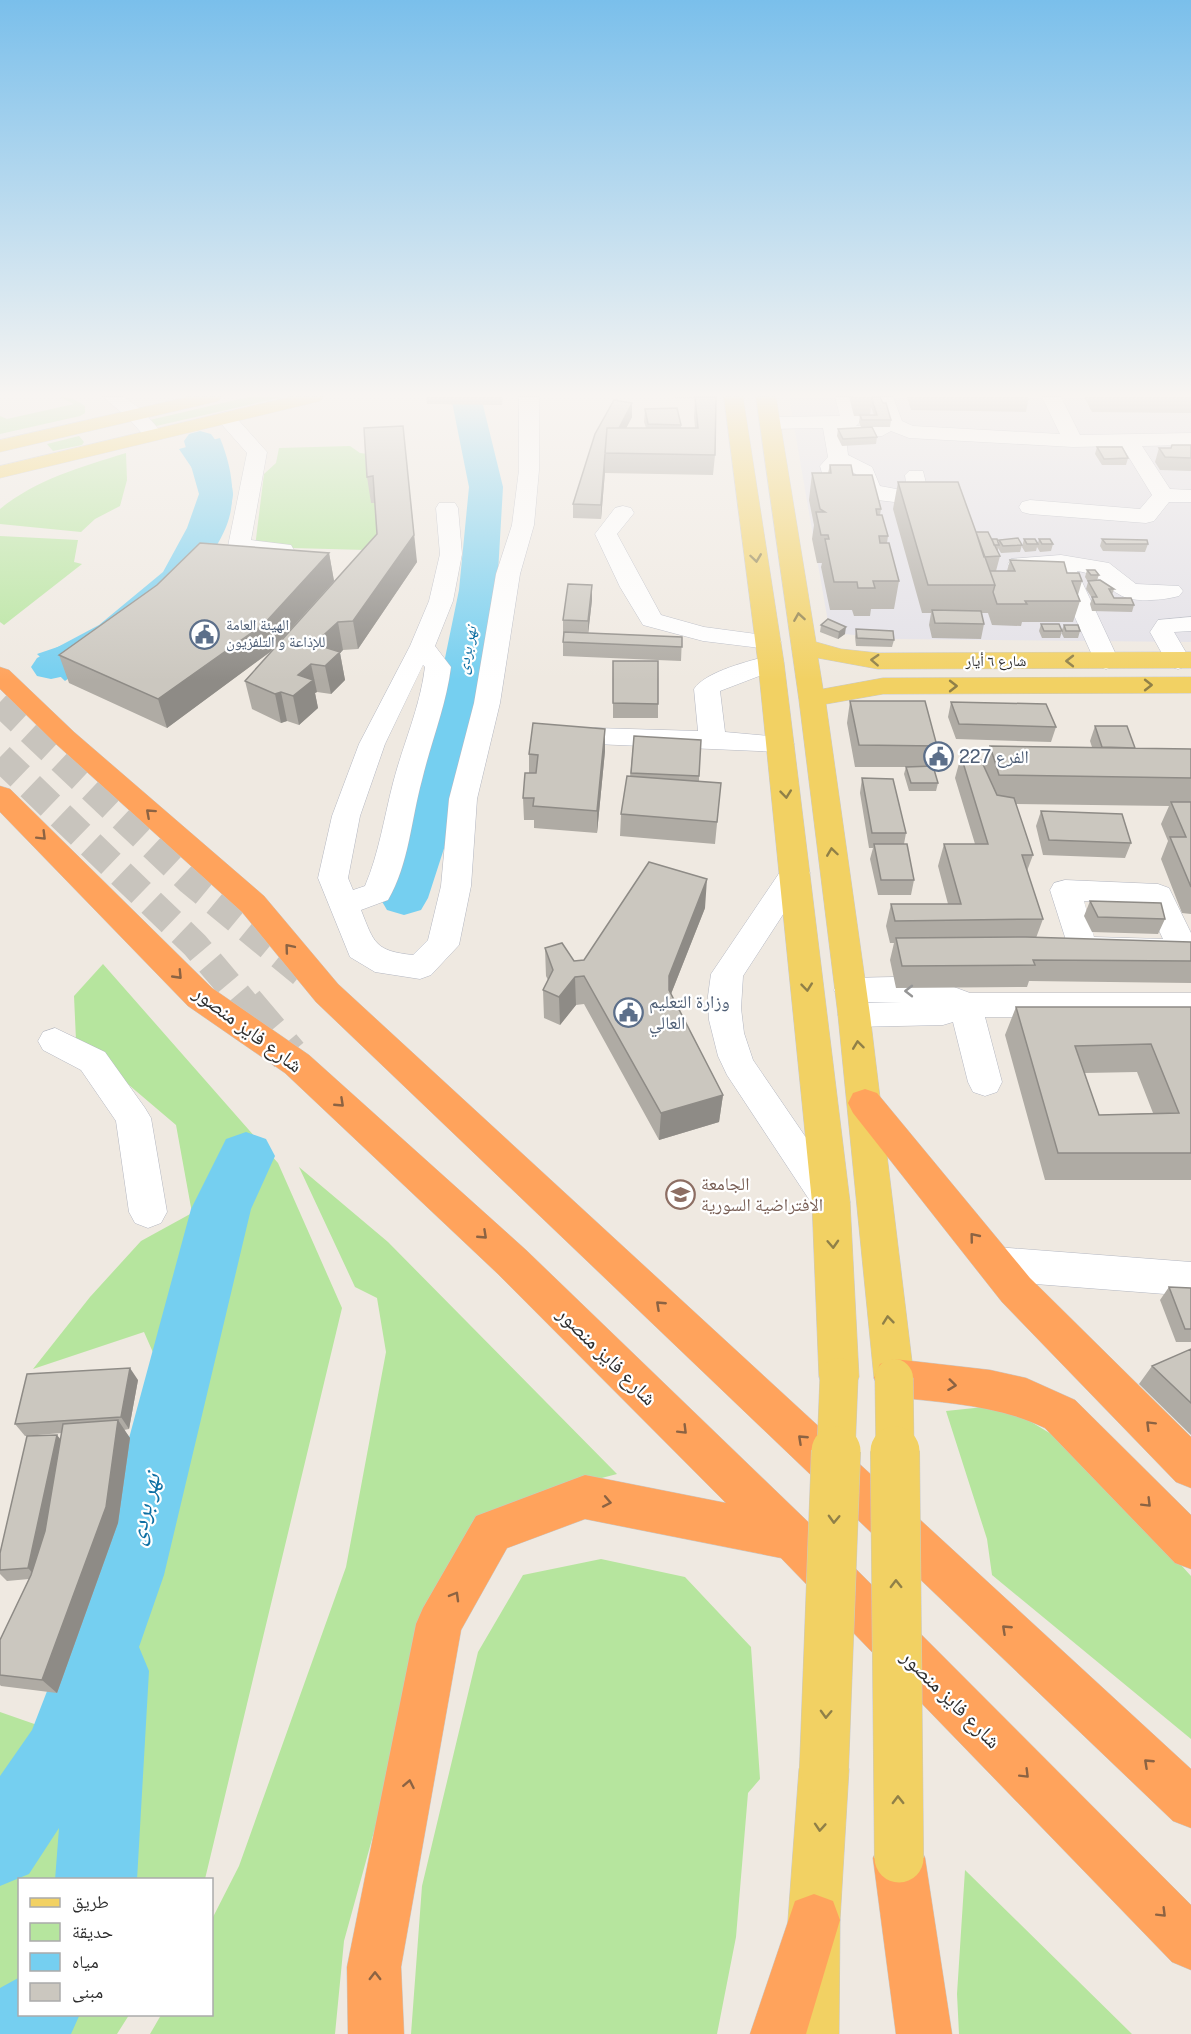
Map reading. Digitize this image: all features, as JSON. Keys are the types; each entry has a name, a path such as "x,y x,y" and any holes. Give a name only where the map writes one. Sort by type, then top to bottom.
{"highway":[{"path":"0,675 65,738 253,904 335,1001 1191,1803"},
{"name":"شارع فايز منصور","path":"0,795 200,997 305,1072 512,1262 792,1538 1191,1943"},
{"path":"865,1103 1017,1290 1191,1467"},
{"path":"894,1378 990,1389 1026,1398 1060,1414 1191,1547"},
{"path":"376,2034 374,1967 439,1624 492,1532 585,1497 792,1538"},
{"path":"899,1858 924,2034"},
{"path":"778,2034 814,1920"}],"main road":[{"path":"747,492 781,744 831,1202 839,1377 824,1769 814,1920 811,2034"},
{"path":"780,492 812,700 865,1103 894,1378 900,2034"},
{"name":"شارع ٦ أيار","path":"803,646 839,656 878,661 1184,661"},
{"path":"1038,661 1049,686"},
{"name":"شارع ٦ أيار","path":"812,700 846,691 883,686 1191,685"}],"street":[{"path":"249,492 239,546 305,552"},
{"path":"447,508 451,554 441,601 422,646 406,671 372,744 346,816 333,878 361,948 386,964 420,967 442,945 456,886 463,800 487,703 508,574 523,525 527,492"},
{"path":"876,492 918,499 917,492"},
{"path":"1163,495 1191,496"},
{"path":"1030,507 1146,516 1163,495"},
{"path":"623,513 606,534 632,587 652,620 770,653"},
{"path":"1014,564 1060,562 1101,568 1130,591 1171,591"},
{"path":"1060,562 1106,661"},
{"path":"1184,661 1161,632 1167,625 1191,624"},
{"path":"343,905 377,894 388,870 407,781 436,693 438,667 422,646"},
{"path":"712,740 707,689 770,653"},
{"path":"594,736 781,744"},
{"path":"795,873 727,974 722,988 733,1053 739,1066 831,1202"},
{"path":"852,1003 943,1013 965,1005 1191,1005"},
{"path":"965,1005 986,1082"},
{"path":"55,1041 93,1061 133,1118 148,1212"},
{"path":"996,1264 1191,1279"}],"shaded area":[{"path":"805,492 1191,492 1191,642 892,639 845,634 828,622"}],"green space":[{"path":"26,492 124,492 120,506 95,519 81,532 0,524 0,509"},
{"path":"262,492 370,492 371,503 377,503 379,539 366,550 255,547"},
{"path":"0,536 78,540 74,562 82,564 4,625 0,622"},
{"path":"103,964 278,1163 342,1308 205,1878 18,1878 18,2016 128,2016 117,2034 0,2034 0,1881 53,1792 0,1787 0,1712 86,1742 185,1425 144,1332 33,1369 90,1297 141,1241 192,1213 176,1125 76,1040 74,996"},
{"path":"299,1167 388,1242 617,1474 590,1481 502,1518 388,1781 344,1941 335,2034 150,2034 160,2016 213,2016 213,1917 239,1866 346,1567 386,1352 377,1298 355,1287"},
{"path":"1003,1405 1076,1449 1191,1576 1191,1739 992,1575 987,1539 946,1411"},
{"path":"601,1559 685,1577 751,1647 760,1779 748,1793 736,1937 717,2034 411,2034 422,1886 478,1652 523,1575"},
{"path":"965,1870 1132,2034 959,2034 957,1994"}],"water":[{"path":"200,492 232,492 230,516 214,551 178,594 156,613 65,681 37,654 122,625 178,578 205,528"}],"building":[{"path":"374,492 410,492 414,535 353,621 338,622 314,644 340,652 325,666 311,664 298,675 313,680 293,696 281,692 275,694 245,681 377,534"},
{"path":"577,492 602,492 601,505 573,504"},
{"path":"816,492 876,492 881,509 876,509 877,515 882,515 888,536 879,536 880,543 889,543 899,581 873,581 875,588 858,588 857,582 834,582 825,539 829,539 828,535 821,535 816,512 825,512 820,509"},
{"path":"901,492 962,492 995,585 928,585"},
{"path":"976,532 988,532 1000,556 984,557"},
{"path":"1018,538 1022,545 1003,546 999,540"},
{"path":"992,539 997,539 999,545 994,545"},
{"path":"1024,539 1035,539 1038,544 1027,544"},
{"path":"1039,539 1050,539 1053,544 1042,544"},
{"path":"1102,539 1147,540 1148,544 1106,544"},
{"path":"200,543 329,553 264,624 158,699 59,655 157,585"},
{"path":"1010,560 1064,562 1067,573 1079,573 1082,581 1072,581 1080,601 1025,601 1027,604 997,604 993,592 995,585 990,571 1015,571"},
{"path":"1087,570 1095,570 1099,575 1091,575"},
{"path":"1100,580 1114,589 1109,589 1114,598 1131,598 1134,605 1095,604 1092,597 1097,597 1088,581"},
{"path":"568,584 592,585 588,621 563,620"},
{"path":"932,610 981,611 984,624 935,623"},
{"path":"828,619 846,627 839,632 821,625"},
{"path":"1041,624 1059,624 1062,631 1044,631"},
{"path":"1064,625 1078,625 1080,631 1066,631"},
{"path":"856,629 893,631 894,640 857,638"},
{"path":"564,632 682,637 682,647 563,642"},
{"path":"613,661 658,661 658,704 613,703"},
{"path":"850,701 925,701 937,746 859,745"},
{"path":"951,702 1046,704 1056,727 959,724"},
{"path":"533,723 605,729 597,811 533,806 534,798 523,798 525,773 536,773 538,755 529,754"},
{"path":"1095,726 1127,726 1135,748 1102,747"},
{"path":"634,736 701,740 699,776 631,773"},
{"path":"990,746 1191,749 1191,778 999,775"},
{"path":"961,756 981,760 997,795 1014,798 1033,855 1022,855 1043,919 895,921 891,904 961,904 944,844 988,844"},
{"path":"933,766 938,783 911,783 906,767"},
{"path":"627,776 721,783 717,822 621,814"},
{"path":"862,778 893,779 906,833 872,833"},
{"path":"1171,802 1191,802 1191,887 1170,837 1186,837"},
{"path":"1041,811 1122,814 1131,843 1049,840"},
{"path":"874,844 907,844 914,880 881,880"},
{"name":"وزارة التعليم العالي","path":"649,862 707,879 669,976 669,990 723,1095 661,1113 584,976 575,977 559,997 543,990 553,970 545,948 562,943 574,961 584,960"},
{"path":"1090,901 1161,903 1165,919 1098,917"},
{"path":"1026,937 1191,942 1191,961 1033,960 1035,965 902,966 896,938"},
{"path":"1016,1007 1191,1007 1191,1153 1058,1153","holes":["1151,1044 1179,1113 1099,1115 1075,1046"]},
{"path":"1169,1287 1191,1288 1191,1329 1185,1329"},
{"path":"1191,1349 1191,1403 1152,1366"},
{"path":"130,1368 121,1417 15,1424 27,1374"},
{"path":"118,1420 106,1507 42,1680 0,1675 0,1640 31,1575 45,1531 63,1424"},
{"path":"57,1435 28,1568 0,1570 0,1553 27,1436"}],"waterway":[{"name":"نهر بردى","path":"51,667 113,633 178,578 205,528 215,492"},
{"name":"نهر بردى","path":"404,898 438,799 478,590 486,492"},
{"name":"نهر بردى","path":"0,1845 62,1755 128,1575 221,1209 246,1156"},
{"path":"96,1878 111,1671"},
{"path":"14,2034 34,2016"}],"tunnel":[{"path":"0,702 190,881 309,979"},
{"path":"0,757 195,945 246,1005"},
{"path":"245,1003 289,1055"}],"place":[{"name":"الهيئة العامة للإذاعة و التلفزيون","path":"205,634"},
{"name":"الفرع 227","path":"938,757"},
{"name":"وزارة التعليم العالي","path":"628,1012"},
{"name":"الجامعة الافتراضية السورية","path":"680,1194"}]}
